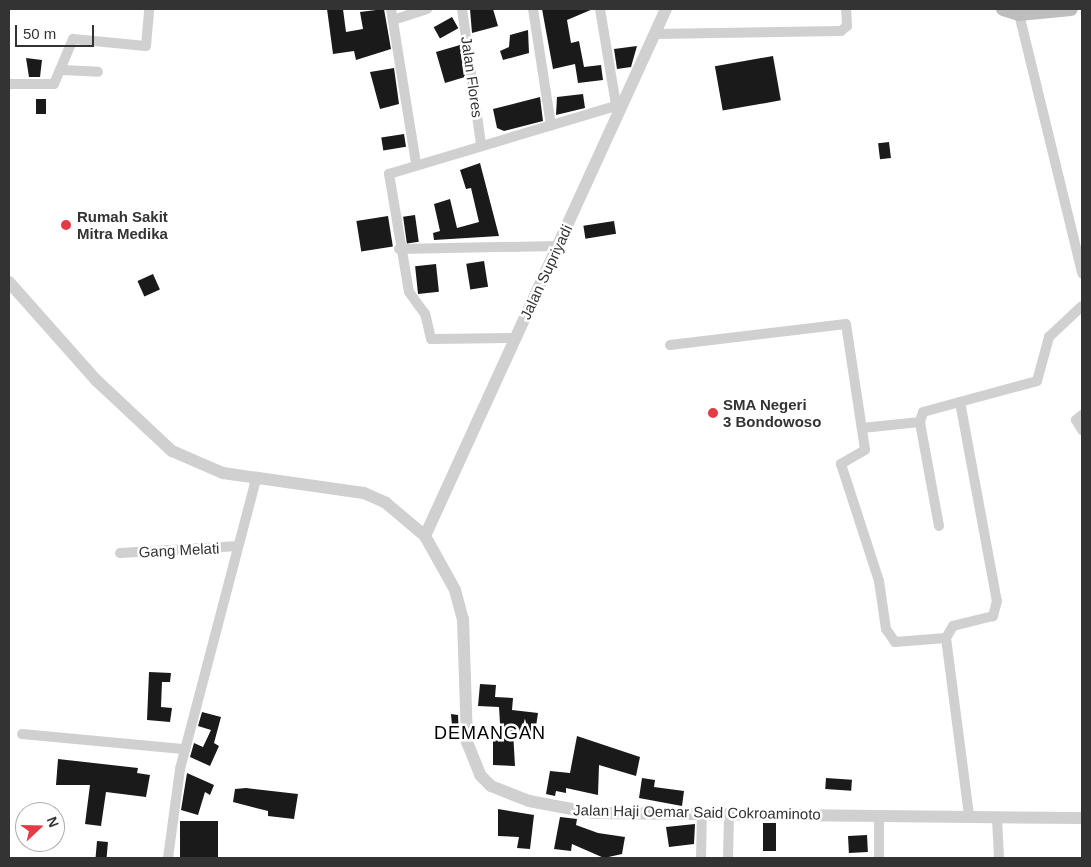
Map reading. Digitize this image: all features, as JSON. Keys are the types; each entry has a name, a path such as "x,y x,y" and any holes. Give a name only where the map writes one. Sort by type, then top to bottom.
{"main road":[{"path":"1004,9 1019,14 1072,9"}],"street":[{"path":"9,84 49,87 63,70 73,39 146,46 149,9"},
{"path":"391,9 416,163"},
{"path":"393,20 427,9"},
{"name":"Jalan Flores","path":"462,9 481,144"},
{"path":"532,9 551,125"},
{"path":"516,338 432,340 425,314 409,292 399,250 389,174 416,163 481,144 617,110 600,9"},
{"name":"Jalan Supriyadi","path":"425,536 558,246 617,110 666,9"},
{"path":"655,34 841,31 847,26 846,9"},
{"path":"1019,14 1082,273"},
{"path":"63,70 98,72"},
{"path":"399,250 558,246"},
{"name":"Jalan Haji Oemar Said Cokroaminoto","path":"9,282 96,380 153,436 193,461 256,479 364,493 386,503 425,536 455,590 463,619 467,742 480,775 509,794 563,809 729,814 969,816 998,819 1082,818"},
{"path":"939,526 920,422 923,412 1036,382 1049,337 1082,306"},
{"path":"670,345 846,324 865,453 845,458 840,464 879,581 889,638 946,638"},
{"path":"960,402 997,609 993,616 948,629 946,638 969,816"},
{"path":"1082,415 1076,420 1082,430"},
{"path":"862,428 920,422"},
{"path":"168,858 185,750 256,479"},
{"name":"Gang Melati","path":"120,553 238,546"},
{"path":"22,734 185,750"},
{"path":"700,858 702,812"},
{"path":"728,858 729,814"},
{"path":"879,815 879,858"},
{"path":"998,819 999,858"}],"building":[{"path":"327,9 343,9 346,32 363,29 360,12 384,9 391,49 356,60 354,51 333,54"},
{"path":"470,9 493,9 498,26 472,33"},
{"path":"542,9 593,9 567,20 571,43 579,41 584,67 601,65 603,80 578,83 575,64 553,69"},
{"path":"452,17 458,28 440,39 434,27"},
{"path":"528,30 529,53 503,60 500,51 509,47 510,35"},
{"path":"460,45 465,77 445,83 436,52"},
{"path":"637,46 631,67 617,69 614,49"},
{"path":"773,56 781,100 723,111 715,66"},
{"path":"26,58 42,60 40,77 29,77"},
{"path":"394,68 399,104 380,109 370,72"},
{"path":"583,94 585,108 556,115 557,97"},
{"path":"540,97 543,121 504,131 497,128 493,109"},
{"path":"36,99 46,99 46,114 36,114"},
{"path":"404,134 406,147 383,150 381,138"},
{"path":"889,142 891,158 880,159 878,143"},
{"path":"480,163 499,236 434,240 433,233 440,231 434,204 450,199 457,228 479,222 471,188 466,189 460,170"},
{"path":"415,215 419,242 407,243 403,217"},
{"path":"388,216 393,247 361,252 356,221"},
{"path":"614,221 616,234 585,239 583,226"},
{"path":"484,261 488,287 470,289 466,264"},
{"path":"436,264 439,292 418,294 415,266"},
{"path":"153,274 160,290 144,296 137,281"},
{"path":"149,672 171,673 170,682 162,682 161,707 172,708 170,722 147,720"},
{"path":"480,684 496,685 495,697 513,698 512,710 538,713 535,733 513,731 515,766 493,765 493,741 501,740 499,707 478,706"},
{"path":"202,712 221,717 214,743 219,746 210,766 190,757 194,743 203,747 211,730 198,726"},
{"path":"451,714 458,715 459,738 453,737"},
{"path":"577,736 640,757 636,776 599,765 598,795 566,788 566,793 556,791 555,796 546,794 550,771 570,773"},
{"path":"58,759 138,768 137,773 150,775 146,797 106,792 101,826 85,824 90,785 56,785"},
{"path":"187,773 214,785 210,795 205,792 198,815 181,810"},
{"path":"642,778 655,780 654,787 684,791 682,806 639,798"},
{"path":"826,778 852,780 851,791 825,789"},
{"path":"246,788 298,794 294,819 268,816 268,811 233,802 235,789"},
{"path":"498,809 534,815 530,849 517,848 519,837 498,836"},
{"path":"560,817 577,819 576,825 598,833 625,837 622,854 604,858 572,844 571,851 554,849"},
{"path":"180,821 218,821 218,858 180,858"},
{"path":"763,823 776,823 776,851 763,851"},
{"path":"695,824 694,844 669,847 666,827"},
{"path":"867,835 868,852 849,853 848,836"},
{"path":"97,841 108,842 107,858 96,858"}],"place":[{"name":"Rumah Sakit Mitra Medika","path":"66,225"},
{"name":"SMA Negeri 3 Bondowoso","path":"713,413"}],"district":[{"name":"DEMANGAN","path":"490,733"}]}
